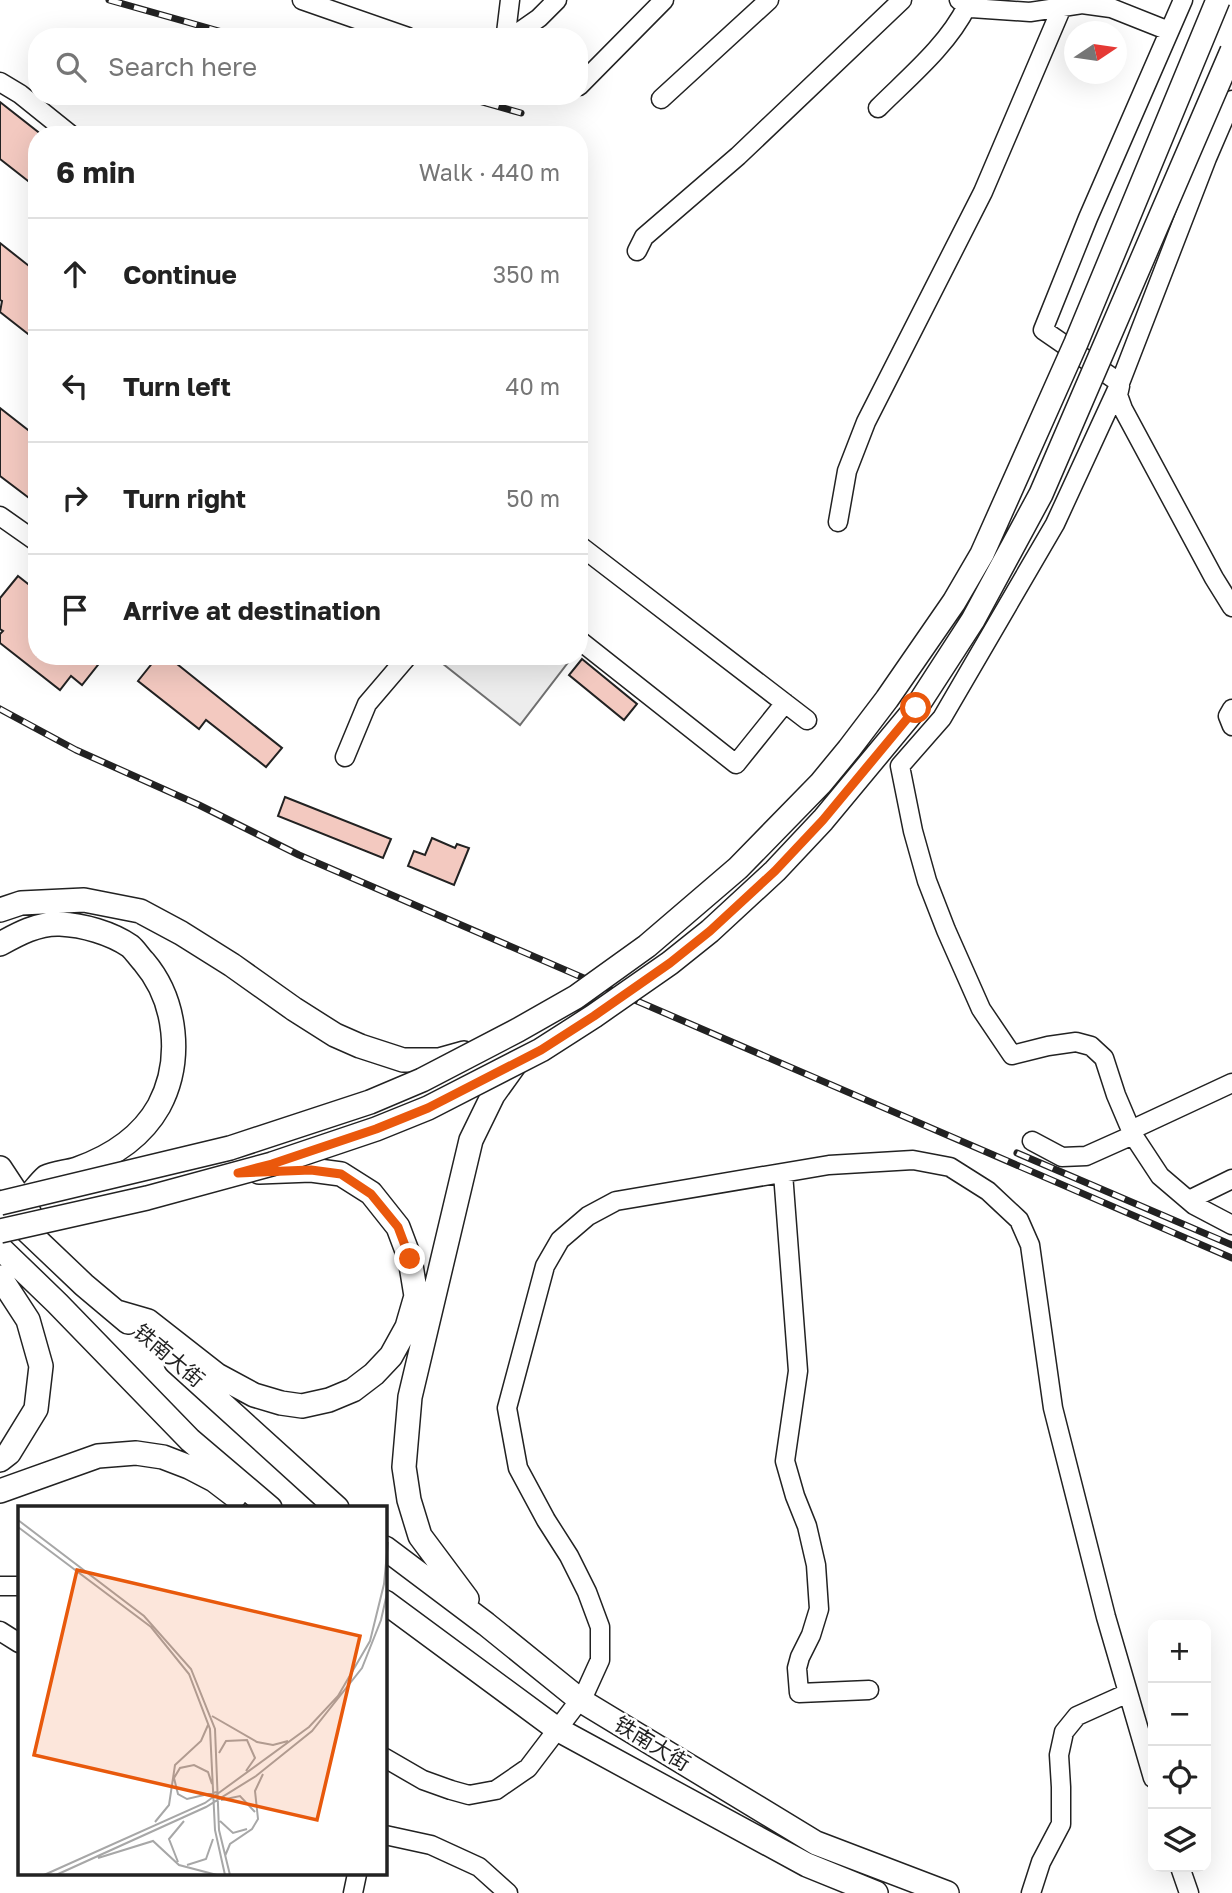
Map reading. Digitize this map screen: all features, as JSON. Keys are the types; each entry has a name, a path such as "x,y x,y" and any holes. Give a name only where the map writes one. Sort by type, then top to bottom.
{"main road":[{"path":"0,1204 230,1148 370,1102 422,1080 576,996 648,946 738,868 821,783 887,699 954,602 982,554 1076,342 1218,0"},
{"path":"0,1231 147,1198 272,1164 376,1129 428,1108 541,1050 594,1016 670,963 710,931 775,871 823,820 916,708 973,620 1041,494 1232,51"},
{"path":"0,910 22,904 84,900 140,911 181,933 335,1035 360,1046 403,1060 439,1060 484,1048"},
{"path":"0,944 25,930 58,923 98,931 131,947 153,974 165,1000 173,1028 174,1058 170,1082 146,1127 123,1148 90,1164 47,1177 29,1197"},
{"path":"486,1624 419,1536 409,1500 404,1466 410,1397 471,1140 493,1095 516,1063"},
{"path":"0,1168 66,1268"},
{"path":"117,1312 148,1321 217,1376 254,1395 281,1403 302,1406 329,1400 353,1390 391,1356 407,1327 416,1296 410,1259 398,1227 371,1194 341,1174 311,1170 238,1173"},
{"name":"铁南大街","path":"0,1204 66,1268 196,1379 335,1506"},
{"name":"铁南大街","path":"0,1248 190,1440 268,1506"},
{"path":"0,1277 27,1320 41,1366 36,1409 9,1453 0,1460"},
{"path":"0,1491 98,1456 136,1453 163,1457 189,1467 214,1480 247,1506"},
{"name":"铁南大街","path":"387,1550 486,1624 580,1700 816,1843 947,1893"},
{"name":"铁南大街","path":"387,1603 557,1729 807,1866 876,1893"}],"street":[{"path":"302,0 382,28"},
{"path":"507,28 510,0"},
{"path":"525,28 557,0"},
{"path":"588,77 664,0"},
{"path":"661,99 769,0"},
{"path":"636,251 644,237 738,156 902,0"},
{"path":"1120,383 1043,330 1088,218 1183,0"},
{"path":"878,108 941,44 960,20 963,3 971,8 1030,12 1082,4 1111,8 1169,31"},
{"path":"838,522 847,471 866,422 983,192 1062,7"},
{"path":"0,82 28,100"},
{"path":"1232,100 1206,158 1120,383 1055,524 942,718 900,766 913,831 946,930 981,1009 1012,1055 1076,1042 1091,1046 1104,1058 1132,1133 1160,1176 1203,1210 1232,1225"},
{"path":"34,105 60,126"},
{"path":"1120,383 1118,395 1123,409 1232,607"},
{"path":"0,516 28,536"},
{"path":"588,552 807,720"},
{"path":"1214,578 1232,571"},
{"path":"588,647 736,764 785,703"},
{"path":"345,757 367,704 400,665"},
{"path":"1232,709 1228,716 1232,726"},
{"path":"1031,1141 1062,1157 1086,1156 1232,1083"},
{"path":"387,1759 423,1780 469,1795 496,1790 528,1768 585,1693 600,1660 600,1627 569,1556 518,1468 507,1408 545,1266 560,1240 588,1216 617,1201 829,1165 913,1160 950,1167 988,1191 1019,1220 1030,1245 1054,1408 1106,1617 1148,1761"},
{"path":"782,1173 798,1371 786,1461 816,1564 819,1609 797,1668 799,1693 869,1690"},
{"path":"1189,1200 1232,1179"},
{"path":"0,1586 18,1586"},
{"path":"0,1631 18,1642"},
{"path":"1031,1893 1041,1862 1061,1824 1059,1755 1064,1732 1077,1716 1128,1693"},
{"path":"387,1835 431,1845 479,1867 508,1893"},
{"path":"1182,1872 1189,1893"}],"shaded area":[{"path":"444,665 566,665 520,725"}],"building":[{"path":"0,102 31,126 28,126 28,181 0,159"},
{"path":"0,243 28,265 28,334 0,312"},
{"path":"0,408 28,430 28,497 0,476"},
{"path":"18,576 28,584 28,665 0,643 0,634 3,631 0,629 0,598"},
{"path":"588,664 637,704 624,720 569,675 577,665"},
{"path":"28,665 98,665 82,685 71,676 60,690"},
{"path":"151,665 178,665 282,748 266,767 206,720 199,729 138,681"},
{"path":"285,797 391,839 383,858 278,816"},
{"path":"432,838 455,848 457,844 469,848 454,885 408,866 414,851 425,855"}],"railway":[{"path":"109,0 208,28"},
{"path":"493,105 521,113"},
{"path":"0,709 76,750 199,805 299,855 1232,1258"},
{"path":"1017,1153 1232,1245"}],"route":[{"path":"410,1259 398,1227 371,1194 341,1174 311,1170 238,1173 376,1129 428,1108 541,1050 594,1016 670,963 710,931 775,871 823,820 916,708"}]}
